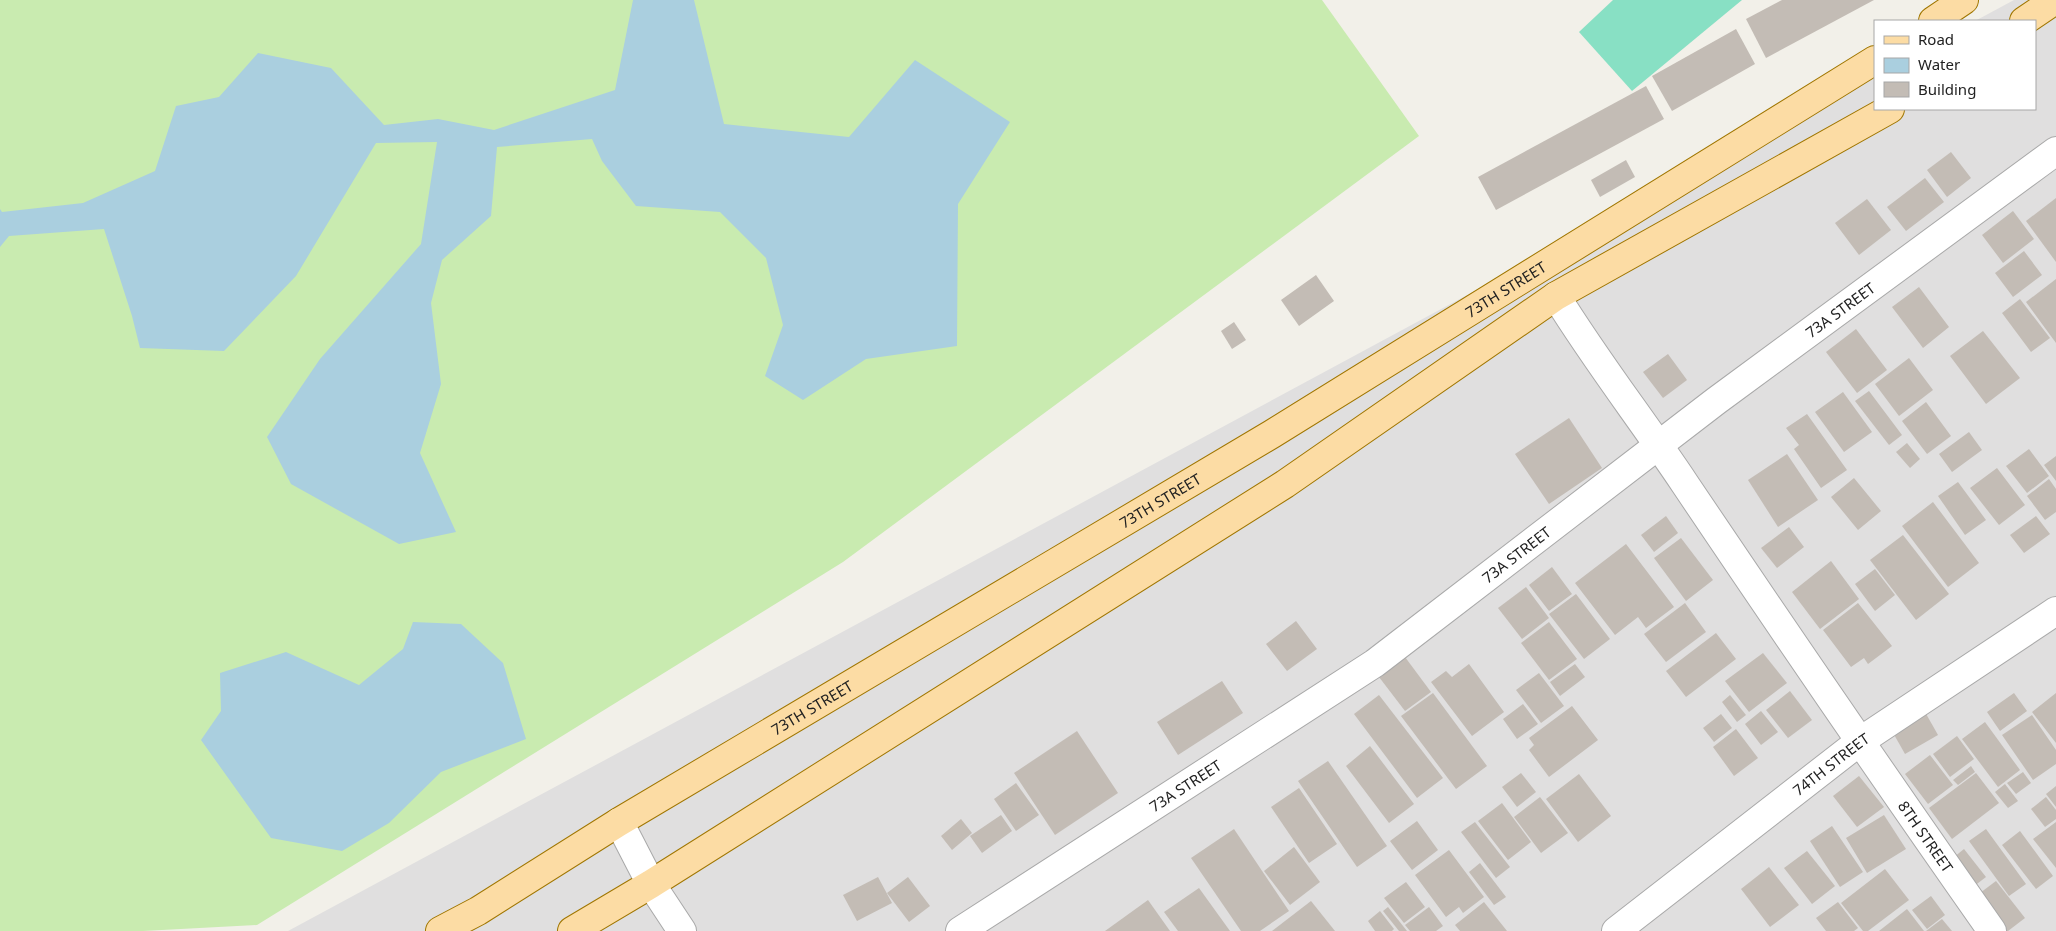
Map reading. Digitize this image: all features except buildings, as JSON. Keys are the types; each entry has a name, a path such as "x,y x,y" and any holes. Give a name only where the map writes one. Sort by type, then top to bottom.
{"main road":[{"path":"1934,20 1964,0"},
{"path":"2025,20 2055,0"},
{"name":"73TH STREET","path":"440,931 478,911 618,822 1272,434 1874,61"},
{"path":"572,931 651,884 1286,484 1556,296 1888,110"}],"street":[{"name":"73A STREET","path":"960,931 1374,662 1659,445 2056,152"},
{"name":"8TH STREET","path":"1556,296 1586,344 1659,445 1859,742 1992,931"},
{"name":"74TH STREET","path":"1616,931 1859,742 2056,611"},
{"path":"618,822 651,884 682,931"}],"shaded area":[{"path":"2014,0 2056,0 2056,931 288,931 1874,76 1874,110 2036,110 2036,20 1977,20"}],"green space":[{"path":"0,0 1322,0 1419,136 843,562 257,925 143,931 0,931"},
{"path":"1613,0 1742,0 1632,91 1579,32"}],"water":[{"path":"633,0 694,0 724,124 849,137 915,60 1010,122 958,204 957,346 866,359 803,400 765,376 783,325 766,258 720,212 636,206 602,161 592,139 497,147 491,216 442,260 431,303 441,384 420,453 456,532 399,544 291,484 267,437 320,359 421,244 437,142 376,143 296,276 224,351 140,348 132,316 104,229 9,236 0,247 0,209 2,212 83,203 155,171 176,106 219,97 258,53 331,68 384,125 438,119 494,130 615,90"},
{"path":"413,622 461,624 503,663 526,739 441,772 389,823 342,851 271,838 201,740 221,711 220,673 286,652 359,685 403,649"}]}
